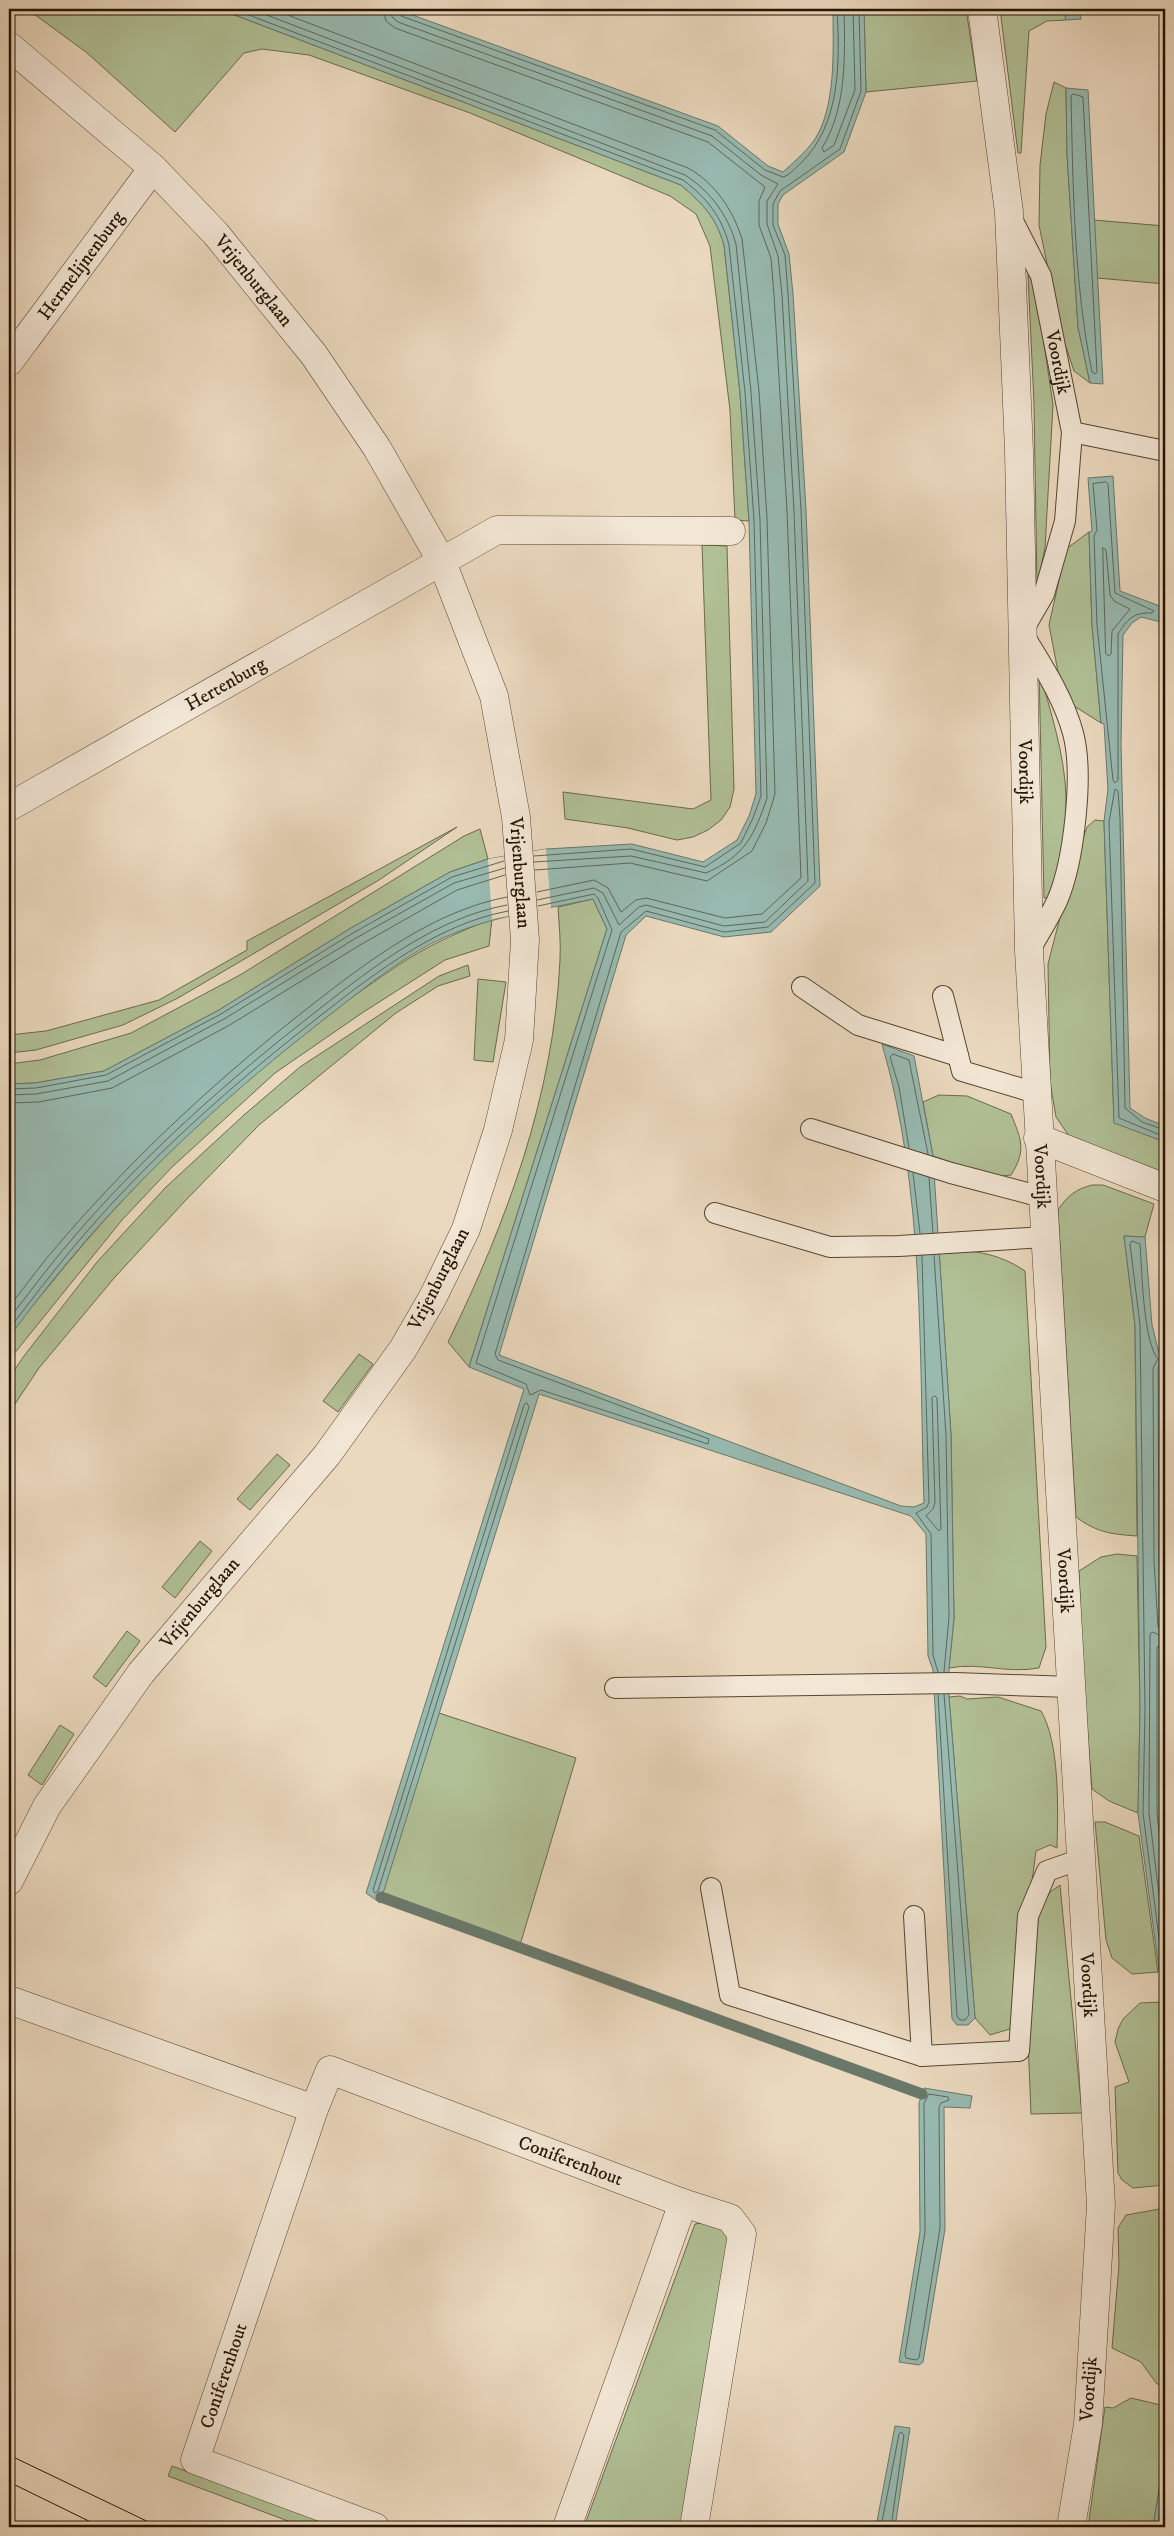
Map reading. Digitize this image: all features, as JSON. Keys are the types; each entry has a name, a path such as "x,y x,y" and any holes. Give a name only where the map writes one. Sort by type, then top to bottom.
{"street":[{"name":"Voordijk","path":"982,9 1009,212 1019,451 1029,951 1038,1138 1101,2205 1088,2424 1070,2527"},
{"name":"Vrijenburglaan","path":"9,46 153,168 216,234 314,355 377,448 442,562 494,696 516,816 517,855 524,940 519,1040 502,1112 466,1229 433,1297 403,1349 326,1455 141,1673 47,1806 9,1881"},
{"name":"Hermelijnenburg","path":"9,362 153,168"},
{"path":"442,562 497,530 731,530"},
{"name":"Hertenburg","path":"9,807 442,562"},
{"path":"1038,1138 1165,1188"},
{"path":"9,2000 314,2109"},
{"name":"Coniferenhout","path":"375,2527 195,2460 314,2109 330,2070 683,2203 730,2218 742,2234 694,2527"},
{"path":"567,2527 683,2203"}],"lane":[{"name":"Voordijk","path":"1009,212 1041,276 1072,432 1065,521 1044,594 1022,632"},
{"path":"1072,432 1165,451"},
{"path":"1022,632 1058,694 1071,726 1074,734 1077,778 1075,832 1058,900 1029,951"},
{"path":"802,987 858,1025 958,1056"},
{"path":"943,996 962,1071 1036,1093"},
{"path":"811,1129 952,1173 1042,1197"},
{"path":"715,1213 830,1247 899,1246 1044,1237"},
{"path":"615,1688 955,1683 1070,1687"},
{"path":"711,1888 730,1995 922,2056 1019,2051 1028,1916 1047,1871 1081,1859"},
{"path":"914,1916 922,2056"}],"green space":[{"path":"27,9 219,9 681,185 708,212 717,226 724,245 740,393 749,521 735,520 730,410 710,246 696,214 670,196 470,113 309,55 262,49 244,53 175,132 86,52"},
{"path":"864,9 966,9 977,81 866,92"},
{"path":"1000,9 1064,9 1066,20 1047,21 1029,31 1021,153 1018,153"},
{"path":"1054,82 1066,88 1067,154 1078,327 1090,383 1074,371 1061,332 1039,225 1040,165 1046,114"},
{"path":"1093,220 1165,226 1165,284 1097,278"},
{"path":"1028,275 1033,282 1039,309 1053,405 1045,548 1037,586 1034,403"},
{"path":"1089,532 1092,625 1101,723 1074,706 1058,672 1049,625 1066,549"},
{"path":"702,545 727,546 734,789 730,807 721,820 708,830 693,837 677,840 628,828 565,819 563,792 693,809 711,800"},
{"path":"1039,669 1060,749 1066,797 1064,835 1053,897 1044,898"},
{"path":"1095,820 1104,821 1114,1122 1165,1142 1165,1173 1069,1136 1056,1117 1050,1082 1048,964 1073,867 1087,827"},
{"path":"457,827 379,880 178,998 123,1025 36,1050 9,1053 9,1035 46,1031 159,1000 247,950 247,941"},
{"path":"480,829 488,859 450,872 351,928 219,1010 104,1071 35,1083 9,1084 9,1064 40,1060 131,1033 240,975 464,836"},
{"path":"593,899 607,929 469,1367 448,1342 490,1251 508,1204 537,1108 556,1010 560,953 558,907"},
{"path":"492,919 489,946 445,960 362,1013 275,1073 172,1167 122,1220 9,1360 9,1337 20,1320 86,1241 126,1197 210,1113 301,1036 397,966 443,940"},
{"path":"468,965 470,976 438,986 396,1013 259,1125 115,1277 39,1368 9,1413 9,1378 24,1356 97,1262 166,1187 244,1115 300,1067 439,976"},
{"path":"478,979 506,982 493,1062 474,1060"},
{"path":"939,1095 967,1096 1011,1114 1020,1138 1021,1151 1011,1175 993,1177 933,1156 923,1102"},
{"path":"1092,1185 1103,1185 1154,1204 1145,1237 1124,1236 1135,1325 1137,1536 1098,1530 1076,1517 1058,1210 1072,1194"},
{"path":"939,1250 984,1253 1004,1260 1025,1271 1046,1647 1039,1668 1016,1670 972,1666 949,1668 954,1618 951,1435"},
{"path":"359,1354 373,1364 338,1412 323,1401"},
{"path":"277,1454 290,1465 250,1510 237,1499"},
{"path":"200,1541 212,1551 175,1598 162,1587"},
{"path":"1117,1554 1137,1556 1140,1710 1138,1813 1109,1801 1092,1789 1083,1672 1079,1571 1101,1557"},
{"path":"127,1631 140,1641 106,1687 93,1677"},
{"path":"960,1696 967,1699 998,1697 1041,1711 1052,1741 1055,1758 1058,1815 1057,1848 1050,1845 1036,1851 1013,2028 990,2035 975,2018 949,1697"},
{"path":"439,1713 576,1758 520,1945 382,1894"},
{"path":"60,1725 74,1734 42,1785 28,1775"},
{"path":"1095,1822 1105,1822 1139,1836 1158,1972 1132,1974 1112,1958 1106,1940"},
{"path":"1060,1885 1082,2113 1031,2114 1027,2014 1039,1911 1050,1892"},
{"path":"1163,2002 1165,2014 1165,2185 1133,2188 1122,2180 1118,2173 1115,2087 1129,2082 1115,2042 1123,2019 1140,2003"},
{"path":"1165,2208 1165,2385 1157,2384 1141,2362 1112,2348 1119,2265 1118,2228 1126,2215"},
{"path":"708,2222 722,2227 729,2239 681,2527 584,2527 695,2224"},
{"path":"1131,2398 1165,2406 1165,2453 1153,2527 1088,2527 1105,2407 1113,2408"},
{"path":"172,2466 340,2527 304,2527 168,2476"}],"water":[{"path":"219,9 396,9 718,126 768,166 783,172 812,143 819,132 824,118 831,88 833,9 864,9 866,92 844,152 783,195 778,204 778,224 789,254 793,294 806,510 820,886 771,932 724,937 646,916 626,935 499,1355 901,1506 914,1507 924,1503 920,1330 913,1214 896,1100 882,1044 914,1056 933,1156 951,1435 954,1618 949,1668 949,1697 975,2018 968,2025 957,2025 952,2019 933,1670 928,1656 926,1534 911,1516 539,1394 380,1903 366,1893 524,1389 469,1367 607,929 593,899 517,914 461,930 411,955 365,987 256,1074 163,1159 77,1251 9,1337 9,1084 35,1083 104,1071 219,1010 351,928 450,872 488,859 546,849 632,844 703,862 737,840 749,816 756,794 749,521 740,393 724,245 713,219 696,198 681,185"},
{"path":"1064,9 1080,9 1081,19 1066,20"},
{"path":"1066,88 1088,90 1103,384 1090,383 1078,327 1067,154"},
{"path":"1113,476 1120,591 1165,608 1165,623 1141,617 1132,623 1123,635 1121,744 1130,1108 1145,1118 1165,1126 1165,1142 1114,1123 1104,821 1108,789 1104,724 1101,723 1092,625 1089,532 1092,531 1088,478"},
{"path":"1124,1236 1145,1237 1152,1325 1159,1353 1165,1355 1165,1369 1158,1367 1159,1561 1164,1651 1165,2014 1138,1813 1140,1710 1135,1325"},
{"path":"924,2088 972,2096 970,2108 944,2107 945,2229 923,2362 919,2365 899,2362 920,2232 919,2103"},
{"path":"895,2426 910,2428 895,2527 876,2527"},
{"path":"1165,2453 1165,2527 1153,2527"}],"pier":[{"path":"546,849 551,908 492,919 488,859"}],"waterway":[{"path":"381,1897 922,2094"}],"tram line":[{"path":"9,2455 159,2527"},
{"path":"9,2482 101,2527"}]}
